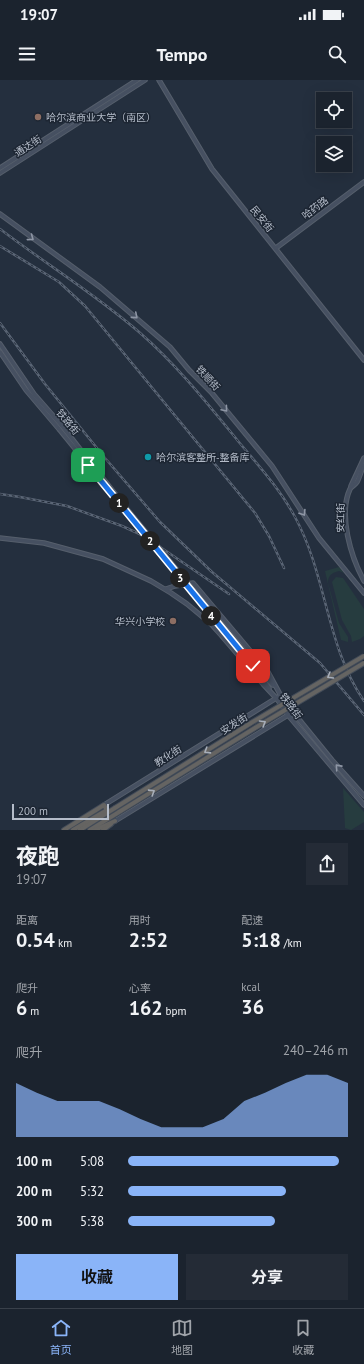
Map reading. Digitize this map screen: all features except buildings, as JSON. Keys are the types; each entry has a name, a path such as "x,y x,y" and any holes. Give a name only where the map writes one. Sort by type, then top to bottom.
{"highway":[{"name":"安发街","path":"108,811 364,656"},
{"name":"安发街","path":"112,816 364,663"},
{"path":"104,805 108,811"},
{"name":"教化街","path":"64,830 104,805"},
{"path":"73,830 108,811"},
{"path":"80,830 108,811"},
{"path":"90,830 112,816 115,821"},
{"path":"95,830 115,821"},
{"path":"103,830 115,821"}],"main road":[{"name":"通达街","path":"0,168 136,80"},
{"name":"通达街","path":"0,173 145,80"},
{"name":"民安街","path":"159,80 212,169 364,360"},
{"name":"哈药路","path":"276,248 364,182"},
{"name":"铁顺街","path":"0,214 100,287 170,347 189,370 211,392 272,466 319,538 364,593"},
{"name":"铁路街","path":"0,344 34,394 254,666"},
{"name":"铁路街","path":"0,352 26,390 61,428"},
{"path":"351,487 364,458"},
{"name":"安红街","path":"364,465 356,483 351,487 347,505 347,534 351,552 364,581"},
{"name":"铁路街","path":"0,538 33,541 83,553 119,566 166,589 187,604 211,624 277,699 288,715 364,805"},
{"name":"铁路街","path":"166,589 193,583 268,672 281,696 293,712 332,760 364,796"},
{"path":"254,666 281,696"},
{"path":"254,666 277,699"},
{"name":"教化街","path":"104,805 281,696"},
{"path":"115,821 293,712"}],"green space":[{"path":"339,567 344,573 339,571 332,574 328,583 339,623 348,637 348,642 341,640 325,571"},
{"path":"336,577 343,578 364,609 364,636 352,642 351,636 342,620 332,582"},
{"path":"343,788 364,812 364,822 351,830 345,828"}],"railway":[{"path":"0,229 88,292 153,344 215,412 283,497 306,540 342,657 351,680 364,701"},
{"path":"0,246 59,282 85,306 255,513 269,536 284,568"},
{"path":"0,323 45,384 105,458 160,522 212,572 320,663 364,715"},
{"path":"0,494 67,506 122,526 144,536 229,594"}],"place":[{"name":"哈尔滨商业大学（南区）","path":"38,117"},
{"name":"哈尔滨客整所-整备库","path":"148,457"},
{"name":"华兴小学校","path":"173,621"}],"route":[{"path":"88,465 253,666"}]}
